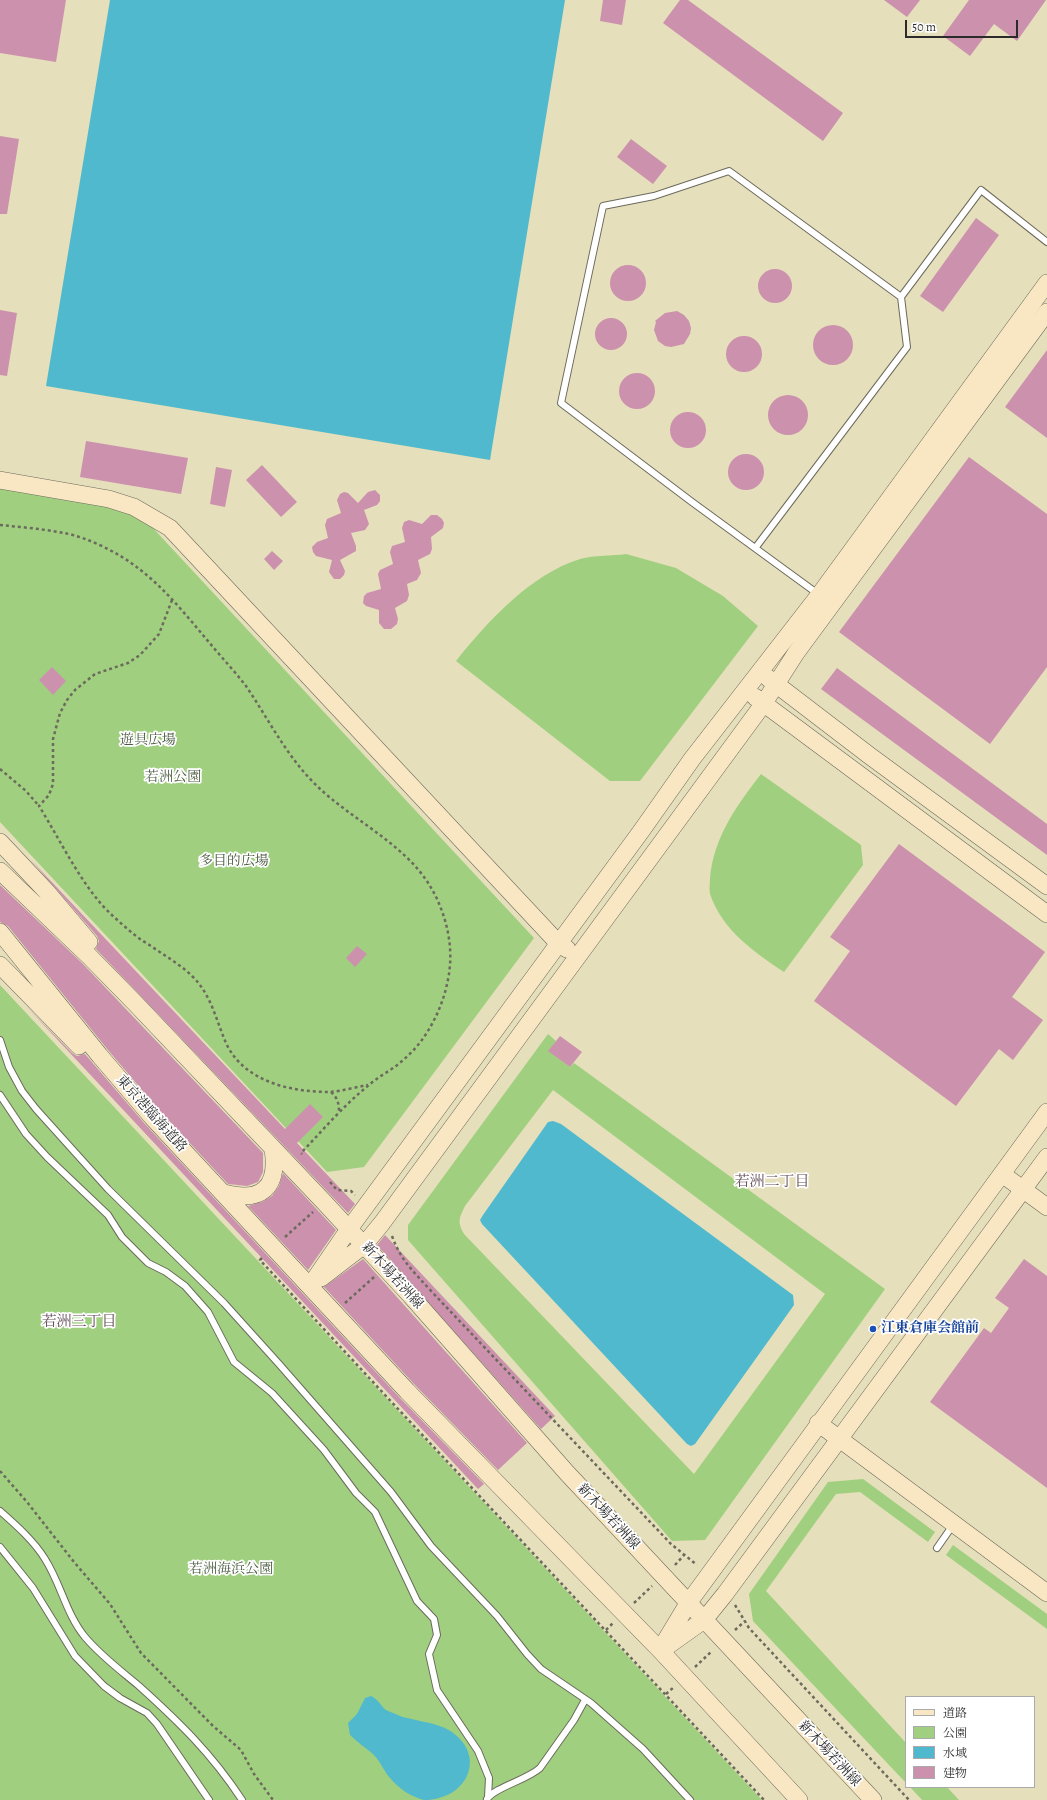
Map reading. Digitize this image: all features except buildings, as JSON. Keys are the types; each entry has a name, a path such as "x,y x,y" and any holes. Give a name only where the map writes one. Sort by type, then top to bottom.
{"street":[{"path":"310,1286 349,1229 559,944 692,759 744,690 760,672 820,594 1047,283"},
{"path":"310,1286 364,1246 764,703 796,653 1047,312"},
{"path":"0,480 109,499 134,507 170,528 559,944 577,956"},
{"path":"760,672 870,756 1047,886"},
{"path":"744,690 764,703 1047,914"},
{"path":"0,842 46,891 195,1066"},
{"path":"0,871 89,956 349,1229"},
{"name":"東京港臨海道路","path":"1,933 100,1056 152,1117 310,1286"},
{"path":"0,965 31,999 152,1117"},
{"path":"660,1650 689,1602 818,1423 1047,1112"},
{"path":"224,1193 251,1197 261,1192 270,1183 273,1173 275,1161 273,1149"},
{"path":"660,1650 704,1620 1047,1157"},
{"path":"1002,1174 1047,1207"},
{"name":"新木場若洲線","path":"349,1229 567,1473 873,1800"},
{"path":"310,1286 407,1391 624,1612 799,1800"},
{"path":"818,1423 1047,1593"}],"lane":[{"path":"820,594 692,502 561,403 603,206 654,196 729,171 901,297"},
{"path":"756,547 906,347 901,297 981,190 1047,242"},
{"path":"0,1040 9,1067 22,1091 70,1148 108,1189 224,1303 386,1486 431,1546 497,1616 531,1659 541,1669 585,1700 643,1749 690,1800"},
{"path":"0,1095 26,1134 46,1157 108,1215 122,1237 148,1263 166,1272 185,1286 208,1312 234,1362 272,1393 324,1450 356,1493 375,1512 417,1601 434,1619 437,1635 429,1654 437,1690 478,1751 490,1778 487,1798"},
{"path":"0,1511 33,1543 45,1559 73,1621 84,1636 98,1652 185,1729 226,1775 242,1800"},
{"path":"937,1548 954,1524"},
{"path":"0,1547 33,1588 75,1656 104,1686 120,1698 147,1713 209,1800"},
{"path":"487,1798 535,1773 574,1720 585,1700"}],"path":[{"path":"0,525 64,533 81,537 137,567 189,618 245,685 291,757 302,770 342,807 400,851 430,885 441,907 449,935 450,964 447,986 441,1005 432,1024 418,1044 403,1060 369,1084 301,1153"},
{"path":"39,806 49,795 53,784 53,739 60,713 67,700 86,680 95,674 128,663 150,646 159,634 172,600"},
{"path":"0,769 26,791 39,806 98,901 132,934 173,960 194,978 206,994 226,1044 244,1067 257,1076 284,1087 330,1092 369,1084"},
{"path":"330,1092 336,1097 339,1103 339,1113"},
{"path":"352,1191 337,1190 260,1260 764,1800"},
{"path":"391,1233 400,1254 432,1292 671,1544 695,1564"},
{"path":"320,1325 400,1254"},
{"path":"0,1471 110,1604 142,1653 213,1726 241,1750 254,1774 273,1800"},
{"path":"606,1630 684,1555"},
{"path":"734,1603 749,1628 909,1800"},
{"path":"666,1694 744,1621"}],"green space":[{"name":"若洲公園","path":"0,488 107,506 128,513 152,527 534,938 364,1167 327,1172 0,822"},
{"path":"626,554 676,568 723,596 758,626 640,781 610,781 456,661 468,646 511,601 544,576 562,566 580,559"},
{"path":"761,774 861,845 863,865 784,972 740,939 722,919 710,894 712,864 721,836 735,810"},
{"name":"若洲海浜公園","path":"0,985 762,1800 0,1800"},
{"path":"548,1034 556,1041 549,1051 570,1067 574,1063 885,1289 705,1540 672,1541 408,1240 408,1225","holes":["553,1090 825,1294 694,1474 464,1234 460,1226 460,1217 465,1206"]},
{"path":"863,1479 935,1532 928,1542 860,1492 836,1494 766,1591 905,1742 905,1782 753,1621 749,1594 828,1482"},
{"path":"953,1545 1047,1614 1047,1629 946,1555"},
{"path":"911,1788 948,1788 959,1800 922,1800"}],"water":[{"path":"110,0 565,0 490,460 46,386"},
{"path":"553,1121 561,1124 793,1295 794,1305 695,1444 691,1446 687,1444 482,1224 480,1220 548,1122"},
{"path":"371,1696 386,1710 400,1716 441,1726 452,1732 463,1742 468,1753 470,1765 467,1775 461,1785 451,1793 439,1798 424,1800 406,1792 394,1783 373,1754 350,1735 348,1723 357,1714 365,1698"}],"place":[{"name":"江東倉庫会館前","path":"873,1329"}],"district":[{"name":"若洲二丁目","path":"772,1182"},
{"name":"若洲三丁目","path":"79,1322"}],"park label":[{"name":"遊具広場","path":"148,741"},
{"name":"多目的広場","path":"234,862"}]}
